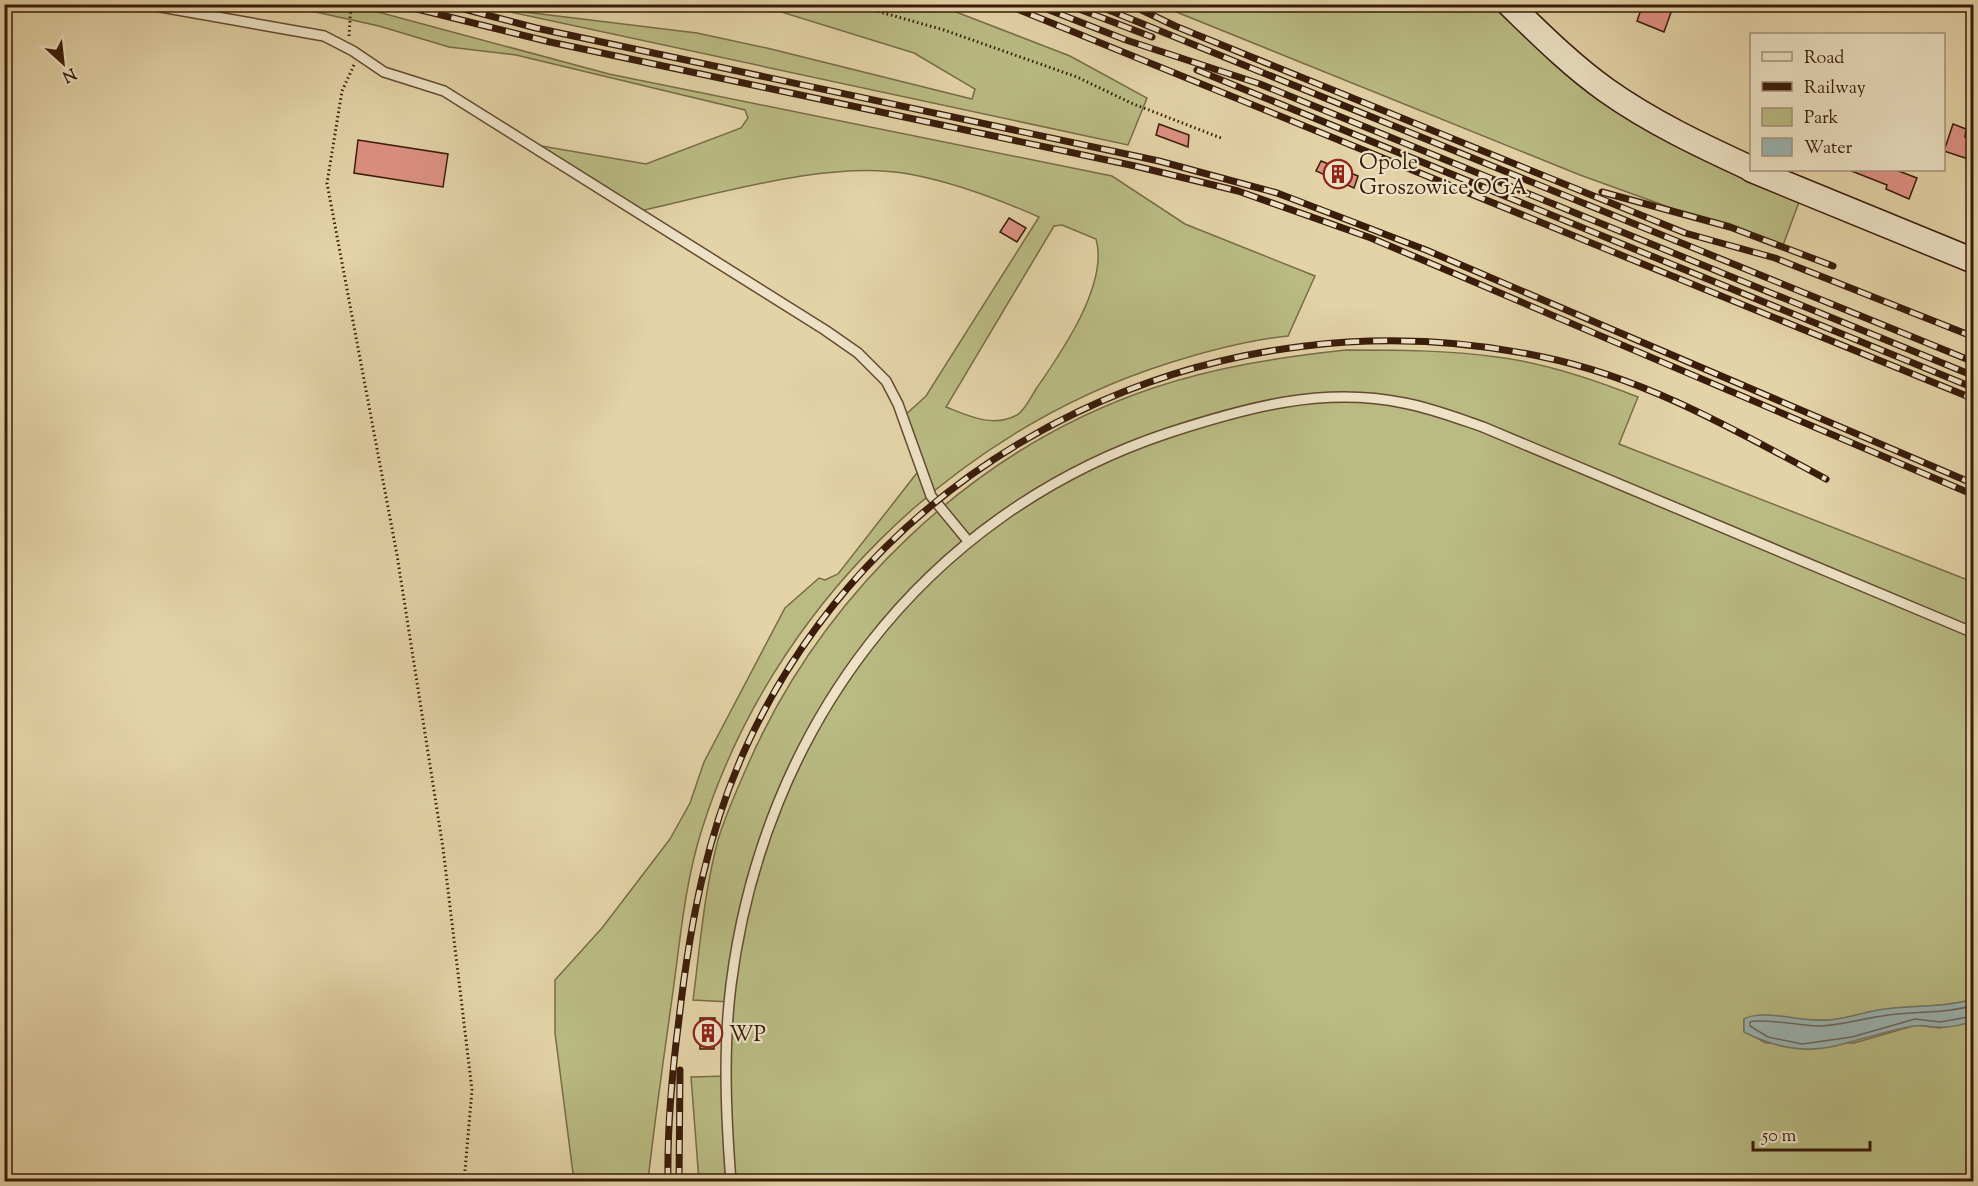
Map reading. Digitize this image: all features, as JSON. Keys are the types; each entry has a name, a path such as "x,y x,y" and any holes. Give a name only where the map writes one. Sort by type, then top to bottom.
{"main road":[{"path":"1509,4 1562,54 1613,94 1672,130 1750,168"},
{"path":"1757,171 1974,261"}],"lane":[{"path":"144,4 324,36 348,48 384,72 444,92 465,102 535,150 587,179 858,353 872,365 889,387 898,404 931,496 968,541"},
{"path":"731,1182 728,1077 731,988 751,889 768,830 802,750 866,648 916,588 968,541 1068,475 1145,441 1235,411 1267,403 1325,397 1374,398 1426,408 1483,427 1974,633"}],"path":[{"path":"348,48 351,4"},
{"path":"852,4 944,30 1055,69 1131,104 1221,138"},
{"path":"358,55 342,91 327,183 397,555 443,848 472,1090 464,1182"}],"green space":[{"path":"284,5 352,5 609,74 1112,176 1185,224 1315,276 1288,336 1228,346 1169,363 1089,394 1014,434 944,483 880,540 823,604 773,674 733,749 696,848 685,906 648,1181 574,1181 555,1033 555,980 602,928 670,839 690,803 704,762 785,608 819,578 825,580 838,574 920,469 902,418 926,396 1039,217 959,186 909,174 878,171 844,171 772,181 635,212 524,143 646,164 741,128 748,118 745,110 516,55 449,47 379,26","holes":["1062,225 1096,239 1098,257 1096,276 1089,297 1058,357 1023,410 1008,419 990,421 946,407 1054,226"]},
{"path":"759,5 938,5 1070,56 1147,98 1128,145 492,8 697,33 972,99 975,89 914,53"},
{"path":"1159,5 1509,5 1562,54 1750,161 1750,171 1768,171 1803,191 1782,248 1580,175"},
{"path":"1346,350 1403,350 1497,357 1569,372 1604,384 1638,397 1619,444 1973,582 1973,999 1951,1004 1892,1008 1834,1020 1765,1017 1744,1019 1744,1031 1766,1043 1854,1043 1916,1025 1940,1028 1973,1021 1973,1181 699,1181 691,1077 727,1076 730,1002 693,1000 709,879 718,840 746,769 778,705 816,645 860,588 910,536 964,489 1024,449 1087,415 1153,388 1200,374 1248,364"}],"water":[{"path":"1973,999 1973,1021 1946,1027 1917,1025 1830,1047 1791,1048 1769,1043 1744,1032 1744,1019 1752,1016 1773,1015 1808,1020 1829,1020 1890,1008 1950,1004"}],"building":[{"path":"1643,4 1674,4 1664,32 1637,21"},
{"path":"1159,124 1189,135 1188,147 1156,135"},
{"path":"1953,124 1966,129 1965,137 1974,140 1974,161 1945,151"},
{"path":"358,140 448,154 443,187 354,173"},
{"name":"Opole Groszowice OGA","path":"1321,161 1358,176 1354,188 1316,171"},
{"path":"1852,171 1899,171 1917,178 1909,199 1886,189 1887,185"},
{"path":"1009,218 1026,228 1017,242 1000,232"},
{"name":"WP","path":"700,1018 715,1018 714,1049 700,1049"}],"railway":[{"path":"397,4 550,42 1135,166 1238,191 1371,238 1974,495"},
{"path":"445,4 536,28 1159,161 1277,193 1426,250 1974,484"},
{"path":"1005,4 1974,399"},
{"path":"1034,4 1126,40 1260,84 1974,376"},
{"path":"1066,4 1152,37"},
{"path":"1094,4 1974,362"},
{"path":"1129,4 1175,26 1685,233 1775,258 1974,337"},
{"path":"1197,70 1974,388"},
{"path":"1602,192 1730,227 1833,266"},
{"path":"668,1182 669,1120 674,1059 683,983 695,913 721,811 747,745 808,639 885,548 976,472 1077,412 1187,370 1303,346 1423,342 1543,357 1617,378 1723,424 1826,479"},
{"path":"679,1182 680,1070"}],"place":[{"name":"Opole Groszowice OGA","path":"1338,174"},
{"name":"WP","path":"708,1033"}]}
